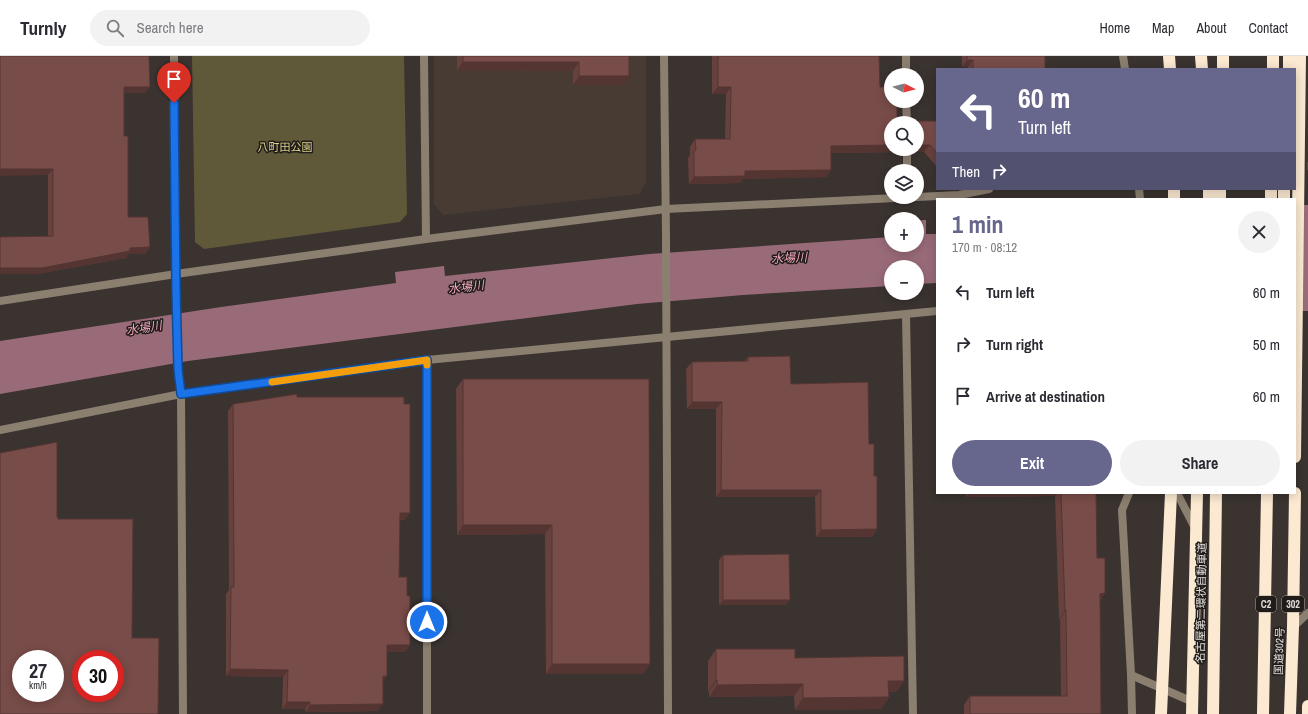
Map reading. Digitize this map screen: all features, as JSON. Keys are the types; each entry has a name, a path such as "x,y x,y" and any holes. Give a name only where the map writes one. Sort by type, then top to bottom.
{"highway":[{"path":"1169,56 1170,68"},
{"path":"1201,56 1203,68"},
{"path":"1203,68 1205,56"},
{"path":"1222,68 1223,56"},
{"path":"1273,56 1273,68"},
{"path":"1288,68 1289,56"},
{"path":"1296,391 1300,56"},
{"path":"1161,714 1171,494"},
{"path":"1193,708 1197,494"},
{"name":"名古屋第二環状自動車道","path":"1213,714 1216,494"},
{"name":"C2","path":"1263,714 1268,494"},
{"path":"1266,572 1273,494"},
{"name":"国道302号","path":"1290,714 1293,627 1294,494"},
{"path":"1308,706 1308,714"}],"street":[{"path":"174,56 176,290 178,369 181,394 183,714"},
{"path":"424,56 426,239"},
{"path":"664,56 667,302 668,714"},
{"path":"906,56 906,68"},
{"path":"1123,56 1125,68"},
{"path":"924,197 959,195 984,190"},
{"path":"0,301 176,274 426,239 666,209 884,198"},
{"path":"0,430 181,394 427,360 936,311"},
{"path":"906,314 913,714"},
{"path":"427,360 427,714"},
{"path":"1129,494 1122,510 1132,714"},
{"path":"1178,494 1196,530"},
{"path":"1293,627 1308,613"},
{"path":"1131,675 1193,708"}],"shaded area":[{"path":"434,56 646,56 646,182 640,194 443,215 434,204"}],"green space":[{"name":"八町田公園","path":"192,56 404,56 407,214 400,222 204,249 195,242"}],"water":[{"path":"1296,205 1308,205 1308,311 1296,311"},
{"name":"水場川","path":"924,220 926,220 926,234 936,234 936,283 924,284 924,260 884,260 884,286 743,295 637,304 188,361 0,394 0,341 221,307 396,283 395,272 444,266 445,276 649,254 884,237 884,252 924,252"}],"building":[{"path":"0,56 149,56 150,87 124,87 124,136 128,136 128,217 148,217 150,247 130,248 130,251 42,268 0,268 0,237 53,236 53,169 0,169"},
{"path":"463,56 629,56 629,76 579,76 579,62 463,62"},
{"path":"718,56 879,56 880,87 884,87 884,108 897,108 897,116 884,116 884,145 831,146 831,170 745,171 745,176 694,177 694,151 696,150 695,139 730,139 731,87 718,87"},
{"path":"967,56 1045,56 1045,68 973,68 973,60 967,60"},
{"path":"924,121 936,121 936,152 930,145 924,145"},
{"path":"790,356 791,384 868,382 869,444 874,444 874,476 877,476 877,529 821,530 821,490 721,490 722,402 692,402 692,362 748,361 748,357"},
{"path":"463,379 649,379 650,664 552,664 552,525 463,525"},
{"path":"297,394 297,397 404,397 404,404 410,404 410,513 400,513 399,577 407,577 407,596 410,596 410,645 387,645 387,676 383,676 383,704 310,705 310,702 287,702 288,670 230,669 231,587 234,587 233,404"},
{"path":"57,442 58,519 133,519 132,638 159,638 158,714 0,714 0,453"},
{"path":"1061,494 1096,494 1097,558 1105,558 1105,593 1100,594 1101,714 970,714 970,696 1067,696"},
{"path":"789,554 790,600 723,600 723,555"},
{"path":"716,649 795,649 795,658 904,656 904,681 888,681 889,697 803,698 803,684 717,685"}],"tunnel":[{"path":"1296,166 1308,166"}],"slow traffic":[{"path":"272,382 427,360 427,365"}],"route":[{"path":"174,103 176,290 178,369 181,394 427,360 427,622"}]}
